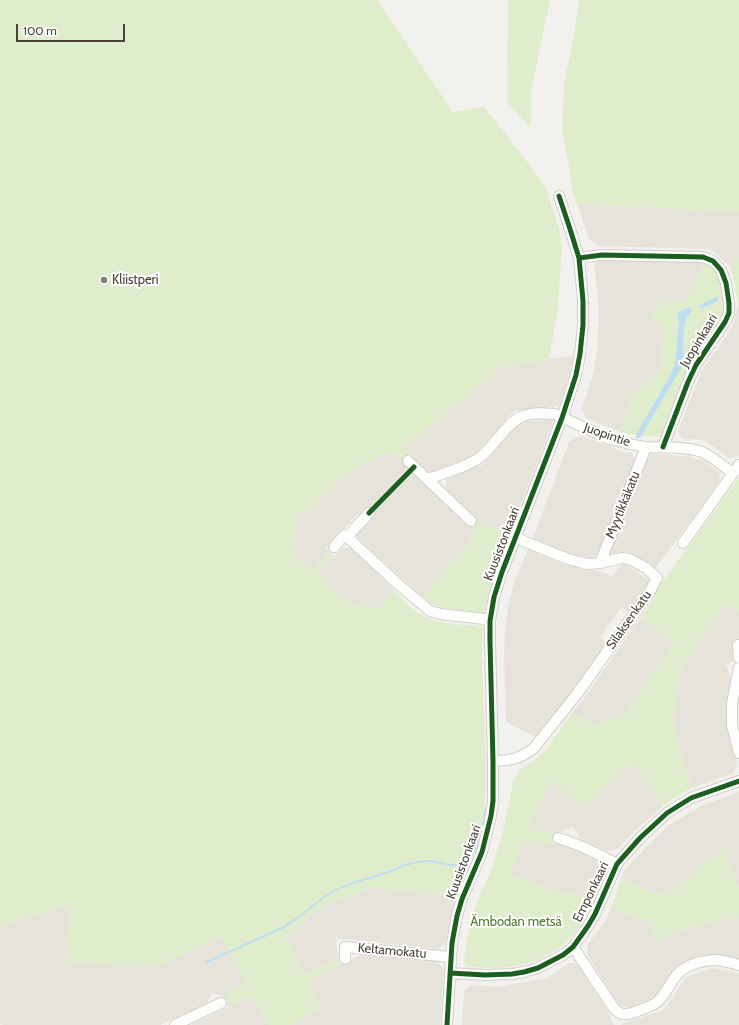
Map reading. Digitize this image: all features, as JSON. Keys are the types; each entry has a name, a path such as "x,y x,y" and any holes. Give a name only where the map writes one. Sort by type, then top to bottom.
{"street":[{"name":"Kuusistonkaari","path":"447,1025 452,943 457,916 462,899 482,852 491,816 493,801 490,622 494,597 502,572 562,418 576,376 580,354 583,325 583,301 579,258 559,196"},
{"name":"Juopinkaari","path":"579,258 602,255 703,257 713,262 721,270 726,283 729,313 725,322 696,365 663,447"},
{"name":"Juopintie","path":"427,479 471,463 480,458 512,423 520,417 531,414 555,414 609,439 633,445 686,449 702,452 718,462 736,469"},
{"name":"Myytikkäkatu","path":"600,563 646,447"},
{"path":"408,461 471,521"},
{"path":"683,543 736,469"},
{"path":"334,548 370,513"},
{"path":"347,537 430,611 441,614 484,619 490,622"},
{"name":"Silaksenkatu","path":"493,761 515,759 533,750 577,694 649,593 657,578 646,568 630,559 622,558 588,564 568,559 516,538"},
{"path":"738,645 739,658"},
{"path":"739,668 732,703 732,725 739,752"},
{"name":"Emponkaari","path":"450,973 499,975 512,974 538,968 563,955 573,947 588,926 595,914 617,864 640,838 668,813 691,798 739,781"},
{"path":"558,838 595,852 617,864"},
{"name":"Keltamokatu","path":"345,959 345,947 451,957"},
{"path":"573,947 613,1007 618,1012 623,1014 628,1014 651,1006 658,1001 676,976 682,970 690,966 719,960 739,965"},
{"path":"175,1025 221,1003"}],"shaded area":[{"path":"577,204 739,212 739,259 731,267 710,249 600,246 589,239"},
{"path":"602,259 705,262 686,302 663,302 650,317 664,328 661,370 631,397 620,432 586,418 582,410 592,378 597,351 599,314 594,265"},
{"path":"739,303 739,456 729,458 704,440 683,439 678,431 701,372 733,326"},
{"path":"573,355 570,374 559,406 514,411 475,455 429,473 402,447 430,427 500,369"},
{"path":"554,419 510,532 485,527 445,488 447,479 482,465 520,422"},
{"path":"581,435 623,452 632,453 636,462 598,556 590,560 571,556 532,540 569,442"},
{"path":"389,451 408,468 360,518 357,515 326,548 329,552 312,571 292,554 298,514 306,512 351,470"},
{"path":"653,454 688,456 703,461 719,472 720,481 655,569 636,555 625,551 614,554 609,552 646,459"},
{"path":"412,473 477,534 423,597 354,534"},
{"path":"342,548 351,548 394,590 379,608 354,606 341,597 316,575"},
{"path":"528,549 568,566 606,573 612,577 623,562 651,582 629,612 622,607 600,637 607,642 572,692 536,737 506,722 504,653 505,629 514,583"},
{"path":"726,604 739,610 739,658 726,665 732,682 727,696 727,730 737,764 733,773 692,788 676,739 673,717 681,667"},
{"path":"640,618 675,643 625,714 594,725 572,713 583,700"},
{"path":"634,762 663,806 637,829 618,849 607,851 581,839 573,827 556,833 526,830 552,781 583,805"},
{"path":"739,792 739,888 723,849 666,896 621,879 624,871 669,825 701,806"},
{"path":"523,840 563,845 600,862 604,871 593,899 548,889 510,874"},
{"path":"376,888 456,896 445,943 438,949 335,938 339,959 304,975 285,937 327,903"},
{"path":"70,904 66,962 127,965 162,964 221,936 247,984 223,996 212,993 207,1003 160,1025 0,1024 0,926"},
{"path":"611,908 649,922 656,942 668,935 703,924 739,917 739,960 713,955 677,966 655,999 628,1008 618,1004 587,954 588,944 606,920"},
{"path":"363,954 438,962 444,970 440,1025 293,1025 321,1008 307,981"},
{"path":"569,963 578,964 609,1014 614,1025 462,1025 464,991 471,985 497,987 547,978"},
{"path":"713,968 739,973 739,1025 621,1024 664,1010 686,977"},
{"path":"252,996 269,1025 191,1025"}],"green space":[{"path":"0,0 377,0 453,112 484,107 547,189 559,228 562,248 558,308 549,359 500,369 430,427 402,447 410,455 402,463 389,451 351,470 306,512 298,514 292,554 312,571 330,552 334,556 316,575 341,597 354,606 379,608 394,590 414,610 430,619 447,623 483,626 482,654 486,766 485,810 473,855 456,896 376,888 327,903 285,937 304,975 339,959 340,965 307,981 321,1008 293,1025 269,1025 252,996 228,1007 223,996 246,984 221,936 162,964 127,965 66,962 70,904 0,926"},
{"path":"508,0 550,0 531,92 531,127 507,104"},
{"path":"579,0 739,0 739,212 577,204 573,193 562,130 564,85 575,30"},
{"path":"739,259 739,303 738,303 731,267"},
{"path":"705,262 716,271 723,283 725,314 662,437 635,435 620,432 631,397 661,370 664,328 650,317 663,302 686,302"},
{"name":"Ämbodan metsä","path":"739,478 739,610 726,604 681,667 673,717 676,739 692,788 663,806 634,763 583,805 552,782 527,830 556,833 551,844 523,841 510,874 548,889 593,899 588,913 572,936 563,945 543,958 508,967 467,967 464,961 473,914 490,873 502,836 514,778 522,768 534,761 545,751 572,713 594,725 625,714 675,643 640,618 656,596 653,594"},
{"path":"476,518 485,527 510,532 500,558 484,613 440,607 431,603 423,597 451,563 477,535 469,526"},
{"path":"723,849 739,888 739,917 686,929 656,942 649,922 611,908 621,879 666,896"}],"water":[{"path":"716,297 719,299 715,302 708,306 699,308 701,305"},
{"path":"686,308 692,310 687,317 684,326 683,365 640,438 636,438 637,433 669,378 675,364 679,322 678,313"}],"waterway":[{"path":"207,962 287,925 329,894 344,886 394,870 404,865 423,861 452,865 465,862 470,858 477,845 482,831 486,809"}],"cycle path":[{"path":"447,1025 452,943 457,916 462,899 482,852 491,816 493,801 490,621 494,597 502,572 562,418 576,375 580,354 583,325 583,301 579,258 559,196"},
{"path":"579,258 602,255 703,257 713,261 721,270 726,283 729,313 725,322 696,365 663,447"},
{"path":"369,513 414,467"},
{"path":"450,973 485,975 512,974 538,968 563,955 573,947 588,926 595,914 617,864 640,838 667,813 691,798 739,781"}],"place":[{"name":"Kliistperi","path":"104,280"}]}
